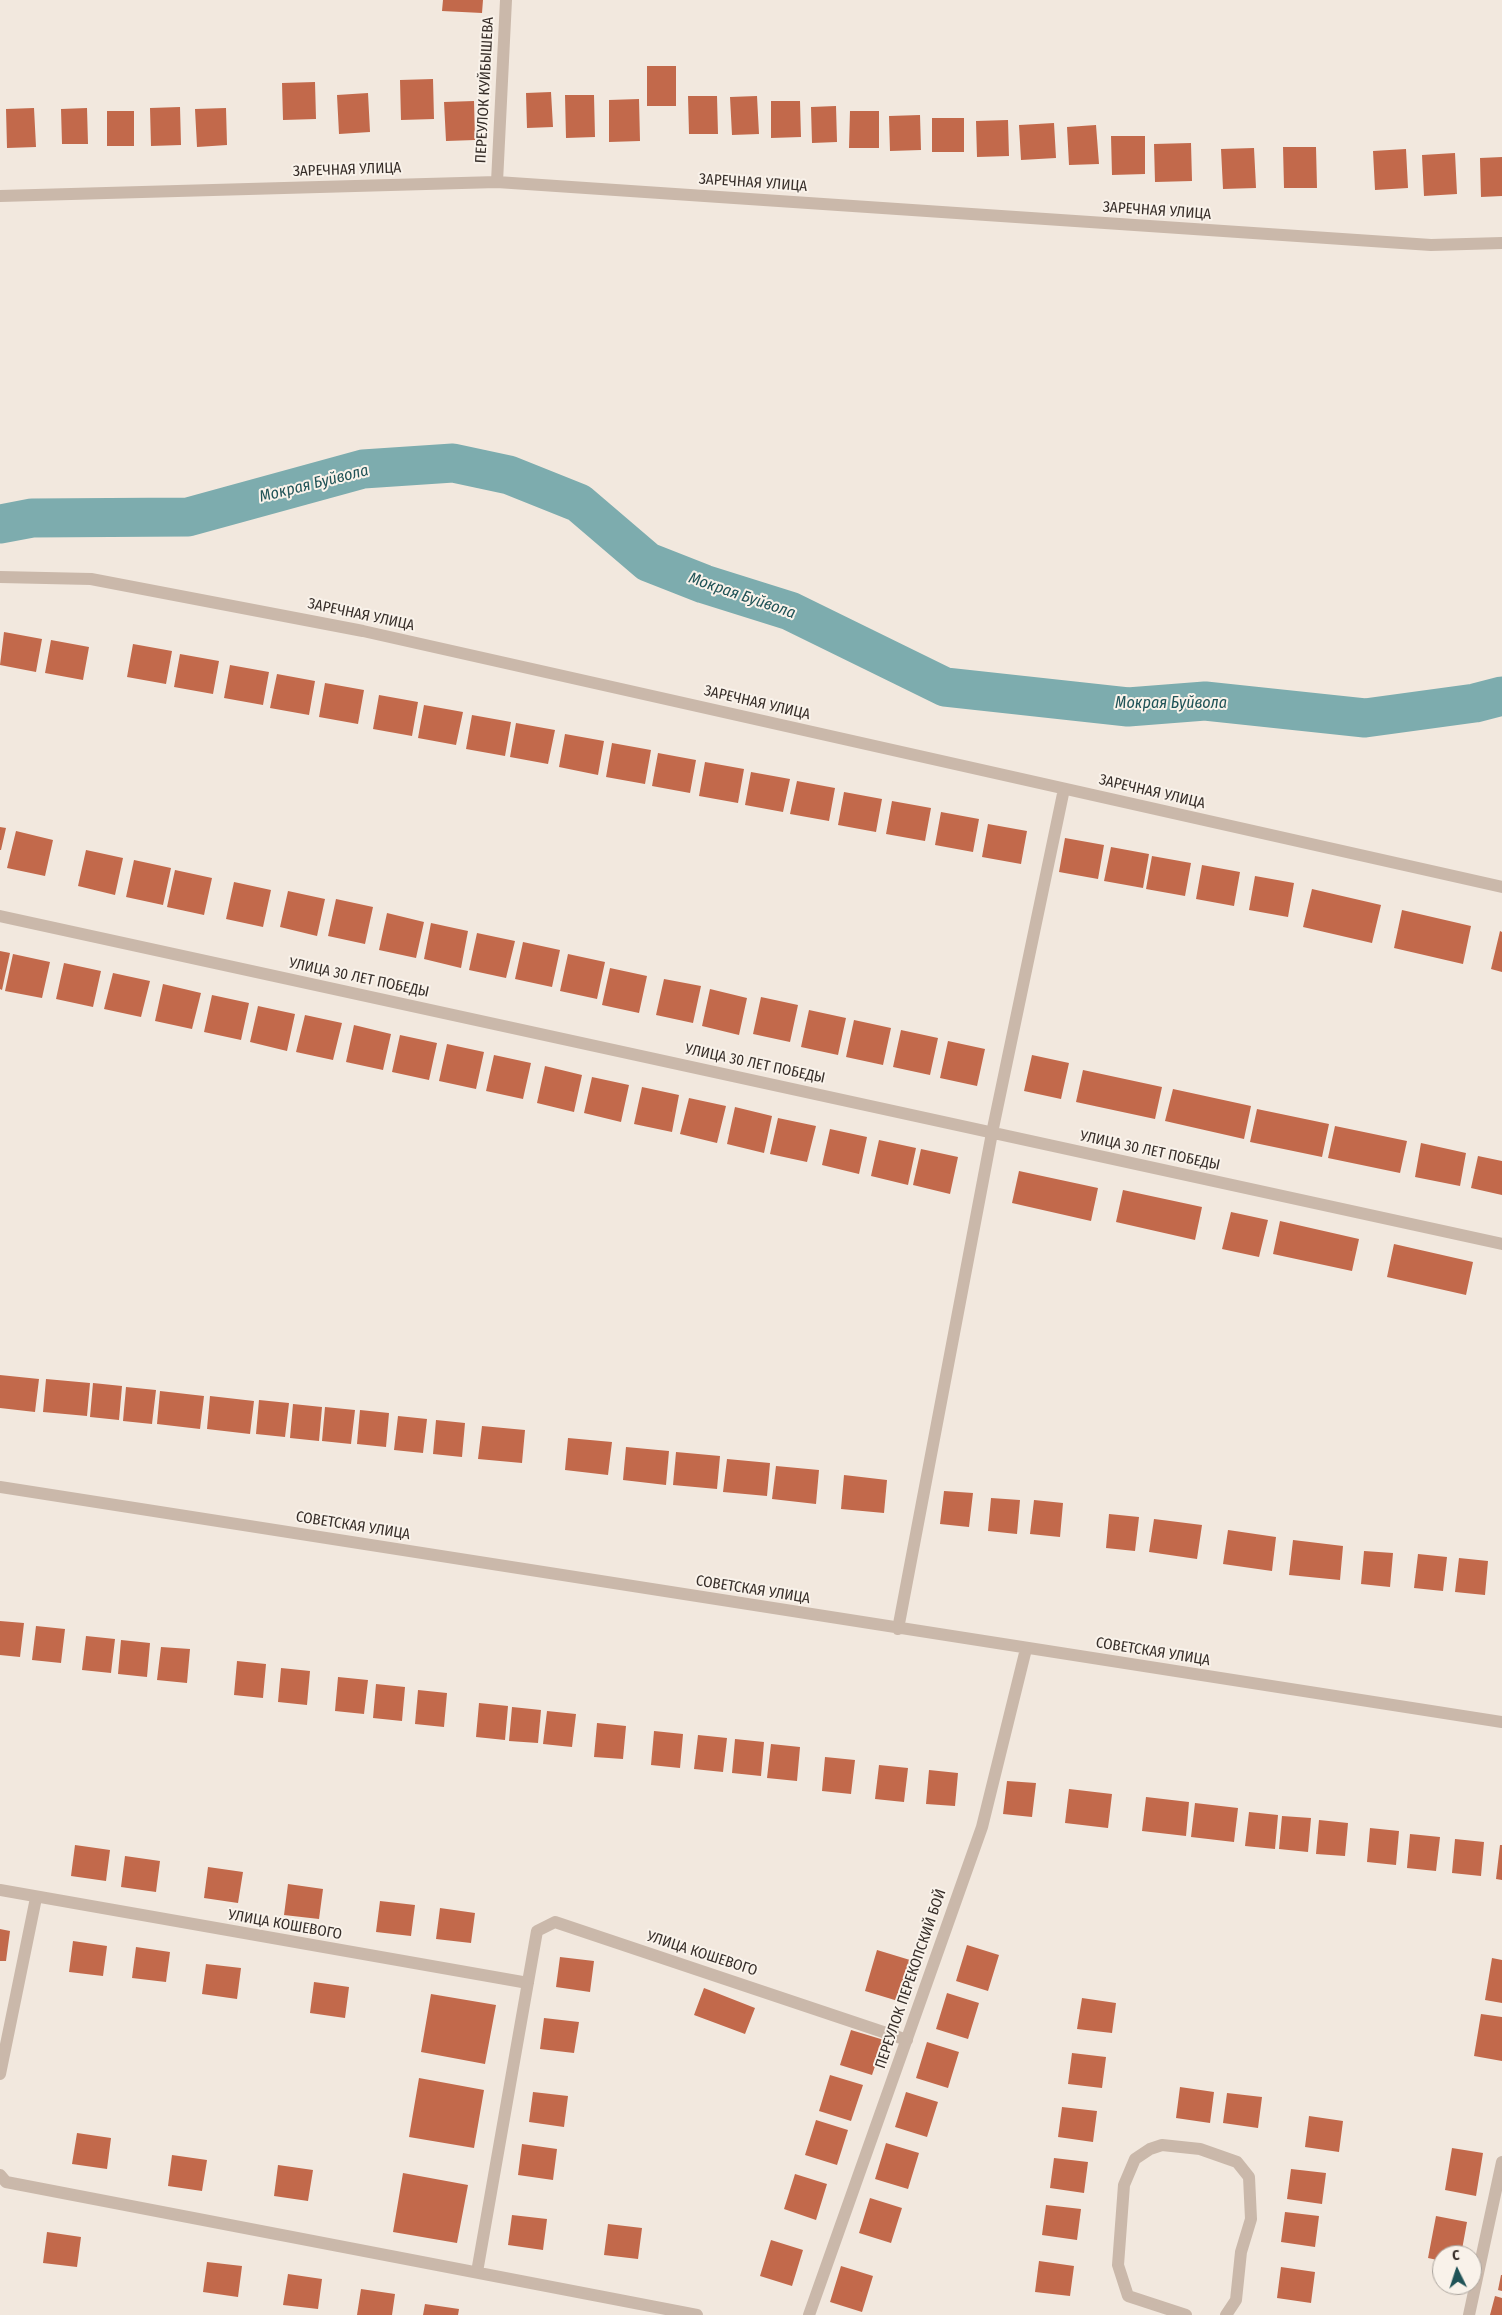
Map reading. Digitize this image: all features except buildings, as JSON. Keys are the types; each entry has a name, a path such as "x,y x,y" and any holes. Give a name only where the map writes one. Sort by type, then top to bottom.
{"street":[{"name":"ПЕРЕУЛОК КУЙБЫШЕВА","path":"497,182 506,0"},
{"name":"ЗАРЕЧНАЯ УЛИЦА","path":"0,196 497,182 1431,245 1502,243"},
{"name":"ЗАРЕЧНАЯ УЛИЦА","path":"0,577 91,579 363,631 1502,887"},
{"path":"898,1629 992,1133 1064,789"},
{"name":"УЛИЦА 30 ЛЕТ ПОБЕДЫ","path":"0,916 1502,1244"},
{"name":"СОВЕТСКАЯ УЛИЦА","path":"0,1487 1502,1722"},
{"name":"ПЕРЕУЛОК ПЕРЕКОПСКИЙ БОЙ","path":"810,2315 982,1827 1026,1649"},
{"name":"УЛИЦА КОШЕВОГО","path":"0,1890 36,1898 528,1983"},
{"path":"0,2074 36,1898"},
{"name":"УЛИЦА КОШЕВОГО","path":"477,2272 537,1931 555,1922 907,2040"},
{"path":"1186,2315 1128,2296 1118,2265 1124,2186 1135,2160 1150,2149 1162,2145 1200,2149 1237,2162 1249,2177 1251,2219 1241,2252 1236,2300 1226,2315"},
{"path":"1469,2315 1502,2162"},
{"path":"0,2175 6,2182 697,2315"}],"waterway":[{"name":"Мокрая Буйвола","path":"0,524 32,518 188,517 363,469 453,463 509,475 579,503 648,562 704,584 790,611 945,687 1128,707 1205,701 1365,718 1475,703 1502,696"}]}
